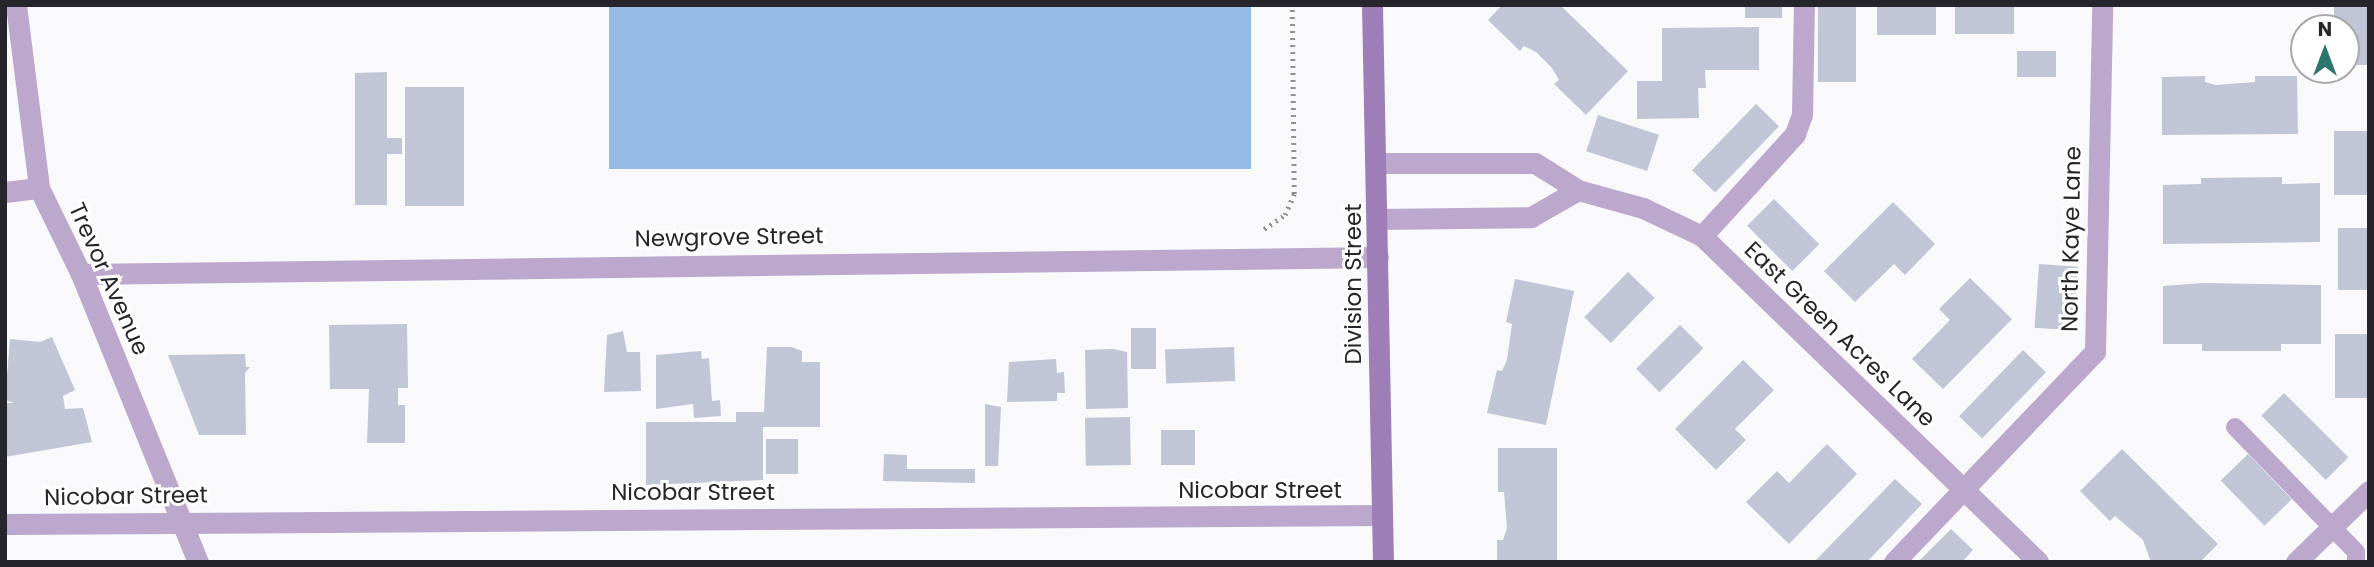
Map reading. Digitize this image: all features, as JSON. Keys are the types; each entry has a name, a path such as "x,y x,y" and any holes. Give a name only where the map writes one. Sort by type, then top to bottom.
{"main road":[{"name":"Division Street","path":"1372,5 1378,163 1383,562"}],"street":[{"name":"Trevor Avenue","path":"16,5 39,188 81,274 198,562"},
{"path":"1702,236 1795,134 1802,115 1804,5"},
{"name":"North Kaye Lane","path":"1895,562 1966,492 2095,352 2102,5"},
{"name":"East Green Acres Lane","path":"1378,163 1535,163 1578,190 1643,208 1702,236 2038,562"},
{"path":"5,192 39,188"},
{"path":"1378,219 1531,216 1578,190"},
{"name":"Newgrove Street","path":"81,274 1378,257"},
{"path":"2297,562 2369,491"},
{"name":"Nicobar Street","path":"5,524 1382,515"}],"lane":[{"path":"2235,427 2329,530 2356,552 2356,562"}],"path":[{"path":"1263,229 1285,215 1294,194 1293,5"}],"water":[{"path":"609,5 1251,5 1251,169 609,169"}],"building":[{"path":"1502,5 1560,5 1628,71 1586,115 1554,84 1559,80 1552,68 1536,52 1524,46 1520,51 1488,20"},
{"path":"1745,5 1782,5 1782,18 1745,18"},
{"path":"1818,5 1856,5 1856,82 1818,82"},
{"path":"1877,5 1936,5 1936,35 1877,35"},
{"path":"1955,5 2014,5 2014,34 1955,34"},
{"path":"2334,5 2369,5 2369,65 2360,65 2360,14 2334,14"},
{"path":"1759,27 1759,70 1705,70 1706,88 1698,88 1699,118 1637,119 1637,81 1662,81 1662,28"},
{"path":"2017,51 2056,51 2056,77 2017,77"},
{"path":"387,72 387,138 402,138 402,154 387,154 387,205 355,205 355,73"},
{"path":"2205,76 2205,82 2216,85 2255,82 2255,76 2290,76 2290,84 2297,84 2298,134 2162,135 2162,77"},
{"path":"405,87 464,87 464,206 405,206"},
{"path":"1756,104 1779,126 1715,192 1692,170"},
{"path":"1598,115 1659,135 1647,171 1586,151"},
{"path":"2334,131 2369,131 2369,195 2334,195"},
{"path":"2282,177 2282,184 2320,183 2320,242 2163,244 2163,185 2201,184 2201,178"},
{"path":"1774,199 1819,244 1792,271 1747,226"},
{"path":"1893,202 1935,244 1905,275 1894,264 1855,302 1824,271"},
{"path":"2338,228 2369,228 2369,290 2338,290"},
{"path":"2039,264 2078,267 2073,331 2035,328"},
{"path":"1628,272 1655,298 1611,343 1584,317"},
{"path":"1970,278 2012,319 1943,389 1912,359 1950,320 1939,309"},
{"path":"1515,279 1574,291 1546,425 1487,413 1497,370 1502,371 1507,360 1512,324 1506,322"},
{"path":"2203,283 2321,285 2321,344 2281,344 2281,351 2202,351 2202,344 2163,344 2163,286"},
{"path":"407,324 408,388 398,388 398,405 405,405 405,443 367,443 369,389 330,389 329,325"},
{"path":"1680,325 1703,348 1659,392 1636,369"},
{"path":"1131,328 1156,328 1156,369 1131,369"},
{"path":"623,331 627,352 640,352 641,391 604,392 607,335"},
{"path":"2335,334 2369,334 2369,398 2335,398"},
{"path":"52,337 75,390 63,396 65,409 83,408 92,442 5,457 5,403 14,403 5,400 10,339 40,342"},
{"path":"767,347 792,347 802,351 802,362 820,362 820,427 763,427 763,480 646,485 646,422 736,422 736,412 764,412"},
{"path":"1234,347 1235,381 1166,383 1165,349"},
{"path":"1113,349 1127,352 1128,408 1086,409 1085,350"},
{"path":"2023,350 2046,372 1982,438 1959,416"},
{"path":"701,351 702,359 709,358 712,401 720,400 721,416 694,418 693,404 656,409 656,355"},
{"path":"245,354 246,367 250,367 245,373 246,435 199,435 168,355"},
{"path":"1056,359 1057,373 1064,372 1065,393 1057,393 1057,401 1007,402 1009,362"},
{"path":"1743,360 1774,390 1735,429 1746,440 1716,470 1675,429"},
{"path":"2284,393 2348,457 2326,480 2261,416"},
{"path":"985,404 1001,407 998,466 985,466"},
{"path":"1130,417 1131,465 1086,466 1085,418"},
{"path":"1161,430 1195,430 1195,465 1161,465"},
{"path":"766,439 798,439 798,474 766,474"},
{"path":"1827,444 1857,474 1789,544 1746,502 1777,471 1789,483"},
{"path":"1498,448 1557,448 1557,562 1497,562 1497,540 1503,540 1507,528 1504,492 1498,492"},
{"path":"2122,449 2218,544 2200,562 2151,562 2143,540 2115,516 2110,521 2080,491"},
{"path":"884,454 907,455 907,469 975,469 975,483 883,481"},
{"path":"2248,454 2292,499 2264,526 2221,480"},
{"path":"1895,479 1922,504 1867,562 1814,562"},
{"path":"1951,529 1973,550 1962,562 1918,562"}]}
